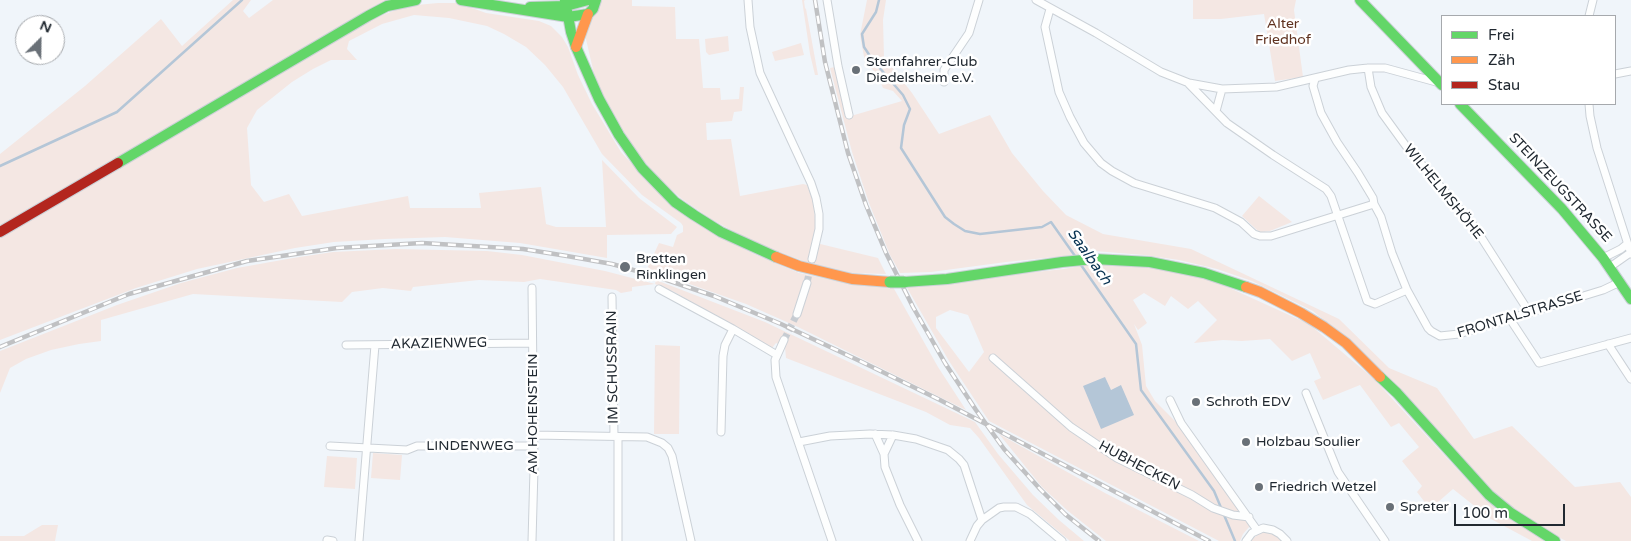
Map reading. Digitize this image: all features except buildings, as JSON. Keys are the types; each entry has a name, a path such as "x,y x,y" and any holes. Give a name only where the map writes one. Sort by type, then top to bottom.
{"main road":[{"path":"0,232 368,16 387,6 416,0"},
{"path":"461,0 517,8 566,8 588,14"},
{"path":"566,8 588,0"},
{"path":"574,42 596,0"},
{"path":"1360,0 1441,84"},
{"path":"542,7 574,42"},
{"path":"566,8 574,42 599,100 619,135 642,168 658,186 682,206 700,219 737,240 800,266 852,279 890,282 947,279 1094,259 1150,262 1204,272 1231,281 1260,292 1301,313 1346,343 1374,369 1489,495 1511,513 1555,541"},
{"name":"STEINZEUGSTRASSE","path":"1461,105 1562,209 1606,263 1631,299"}],"street":[{"path":"748,0 750,27 760,73 811,183 816,198 819,229 812,259"},
{"path":"827,0 838,66 849,115"},
{"path":"944,82 944,70 969,33 979,0"},
{"path":"1036,0 1161,72 1189,84 1222,89 1276,87 1350,70 1368,68 1385,68 1441,84"},
{"path":"1589,15 1593,0"},
{"path":"1050,9 1045,27 1059,92 1084,143 1101,163 1112,171 1134,183 1215,208 1241,222 1254,234 1260,236 1271,236 1374,204"},
{"name":"WILHELMSHÖHE","path":"1368,68 1371,86 1382,114 1406,146 1474,226 1529,312"},
{"path":"1616,74 1631,71"},
{"name":"FRONTALSTRASSE","path":"1315,78 1313,86 1314,95 1328,128 1374,200 1407,290 1428,328 1440,336 1459,334 1604,290 1620,282"},
{"path":"1189,84 1227,122 1272,155 1326,189 1367,301 1375,304 1407,290"},
{"path":"1216,111 1222,89"},
{"path":"1589,105 1597,148 1630,253 1606,263"},
{"path":"1606,263 1627,244"},
{"path":"797,314 807,283"},
{"name":"AM HOHENSTEIN","path":"532,288 532,541"},
{"path":"659,289 777,355"},
{"name":"IM SCHUSSRAIN","path":"612,297 618,541"},
{"path":"1510,319 1539,364 1631,338"},
{"path":"721,432 723,356 725,345 733,329"},
{"path":"784,340 777,355 775,365 776,377 832,541"},
{"name":"AKAZIENWEG","path":"346,345 532,343"},
{"path":"1608,344 1631,379"},
{"path":"359,541 375,345"},
{"name":"HUBHECKEN","path":"993,358 1071,427 1117,458 1192,495 1213,508 1233,515 1248,517"},
{"path":"1306,394 1338,472 1385,541"},
{"path":"1170,400 1181,423 1257,530"},
{"path":"799,442 830,436 875,434 893,435 930,443 948,450 960,459 982,520"},
{"path":"875,434 884,454 884,467 918,541"},
{"path":"533,435 647,437 662,443 668,448 672,456 690,541"},
{"path":"884,454 893,435"},
{"name":"LINDENWEG","path":"330,446 407,450 417,446 533,446"},
{"path":"970,541 982,520 999,508 1004,507 1016,507 1030,514 1062,541"},
{"path":"1246,541 1257,530 1263,528 1280,534 1287,541"},
{"path":"327,540 333,541"}],"green space":[{"path":"233,0 251,0 243,11 249,18 273,0 398,0 0,227 0,154 85,86 161,19 182,46"},
{"path":"601,0 632,0 632,6 675,7 676,39 699,39 703,88 720,88 721,100 739,99 740,87 744,87 742,111 734,112 732,121 706,123 707,140 731,139 740,196 803,184 807,185 814,204 815,232 812,242 878,258 886,274 852,273 806,262 755,243 711,219 682,199 661,181 632,147 617,125 595,78 585,29"},
{"path":"802,0 805,0 818,75 815,75 810,54"},
{"path":"867,0 886,0 883,20 884,57 912,93 939,134 990,115 1012,153 1043,191 1066,215 1103,234 1191,249 1339,319 1389,368 1437,388 1474,439 1512,426 1575,487 1620,482 1631,497 1631,541 1566,541 1538,526 1492,492 1332,327 1313,311 1252,281 1217,269 1179,260 1095,251 1084,252 1084,254 931,272 900,273 890,255 869,203 852,152 830,68 840,66 851,116 902,101 893,91 883,88 877,74 865,62 860,35"},
{"name":"Alter Friedhof","path":"1193,0 1296,0 1294,10 1303,77 1275,81 1264,14 1221,19 1193,19"},
{"path":"458,3 486,13 539,21 551,26 562,37 568,47 578,75 592,104 621,152 670,205 707,230 752,253 799,273 851,284 893,287 938,367 966,410 798,327 746,304 647,269 659,243 673,247 677,235 683,232 683,226 642,195 602,154 563,87 545,65 526,47 487,26 449,18 414,15 382,24 349,41 347,49 357,60 331,60 313,69 292,82 257,110 247,128 251,185 264,202 289,194 302,216 408,196 410,208 481,208 479,193 541,187 546,224 556,227 606,227 602,160 639,198 677,227 671,234 607,235 607,258 520,243 445,237 334,242 295,248 197,269 136,288 0,340 0,237 230,104 370,20 406,6"},
{"path":"728,36 729,51 709,55 706,52 705,39"},
{"path":"801,43 804,55 775,61 772,52"},
{"path":"1259,196 1292,222 1270,231 1261,232 1257,230 1242,216"},
{"path":"396,249 487,251 522,255 605,271 655,284 632,287 632,291 621,293 616,290 540,279 524,282 479,280 413,287 411,291 383,288 352,292 342,302 193,294 101,320 101,341 51,350 26,359 10,368 0,393 0,351 117,305 181,283 237,268 333,252"},
{"path":"1085,265 1143,265 1212,280 1309,324 1374,379 1496,509 1545,541 1532,541 1491,519 1453,489 1430,509 1417,492 1422,486 1402,461 1419,447 1399,423 1391,427 1360,385 1323,400 1314,381 1321,378 1310,353 1292,361 1270,339 1194,343 1217,320 1198,301 1188,309 1171,296 1165,306 1144,293 1133,300 1147,323 1138,330 1134,324 1142,345 1146,386 1155,401 1178,424 1250,526 1240,541 1219,541 989,421 949,361 906,286 1064,269","holes":["950,310 968,315 984,352 969,372 936,328 936,317"]},
{"path":"656,280 765,322 975,422 998,454 1033,495 1084,541 1070,541 1027,505 970,428 950,425 926,412 786,358 785,347 776,343 772,348 674,292 655,284"},
{"path":"655,345 680,346 679,434 654,434"},
{"path":"999,434 1105,493 1199,541 1106,541 1068,511 1042,487"},
{"path":"373,453 402,455 400,480 371,478"},
{"path":"327,456 357,458 355,489 324,487"},
{"path":"42,525 58,525 55,541 0,541 0,536 24,536"},
{"path":"1262,531 1277,534 1284,541 1250,541"}],"water":[{"path":"1105,377 1111,390 1121,385 1134,415 1101,429 1083,386"}],"waterway":[{"path":"0,166 117,112 242,0"},
{"name":"Saalbach","path":"879,0 876,12 862,34 864,47 903,95 910,109 904,125 901,148 945,217 965,231 980,234 1042,227 1051,222 1075,256"},
{"name":"Saalbach","path":"1081,265 1136,344 1141,390 1214,491 1235,541"}],"tunnel":[{"path":"807,283 812,259"},
{"path":"784,340 797,314"}],"railway":[{"path":"815,0 825,62 848,153 866,205 886,253 913,307 945,363 1004,449 1065,514 1099,541"},
{"path":"0,347 129,294 247,261 337,248 422,243 523,249 567,256 612,264 658,277 714,296 781,324 940,400 1209,541"}],"traffic: fast":[{"path":"118,163 368,16 387,6 416,0"},
{"path":"461,0 568,17"},
{"path":"565,0 576,47 599,99 619,135 642,168 675,202 694,215 721,232 776,257"},
{"path":"566,6 588,0"},
{"path":"568,17 588,14 593,9 596,0"},
{"path":"1360,0 1441,84"},
{"path":"530,7 566,6"},
{"path":"1461,105 1562,209 1603,258 1631,299"},
{"path":"904,282 947,279 1094,259 1150,262 1204,273 1246,287"},
{"path":"890,282 904,282"},
{"path":"1380,377 1397,393 1489,495 1511,513 1555,541"}],"traffic: slow":[{"path":"576,47 588,14"},
{"path":"776,257 799,266 852,279 890,282"},
{"path":"1246,287 1301,313 1324,327 1346,343 1380,377"}],"traffic: jam":[{"path":"0,232 118,163"}],"place":[{"name":"Sternfahrer-Club Diedelsheim e.V.","path":"856,70"},
{"name":"Bretten Rinklingen","path":"625,267"},
{"name":"Schroth EDV","path":"1196,402"},
{"name":"Holzbau Soulier","path":"1246,442"},
{"name":"Friedrich Wetzel","path":"1259,487"},
{"name":"Spreter","path":"1390,507"}]}
